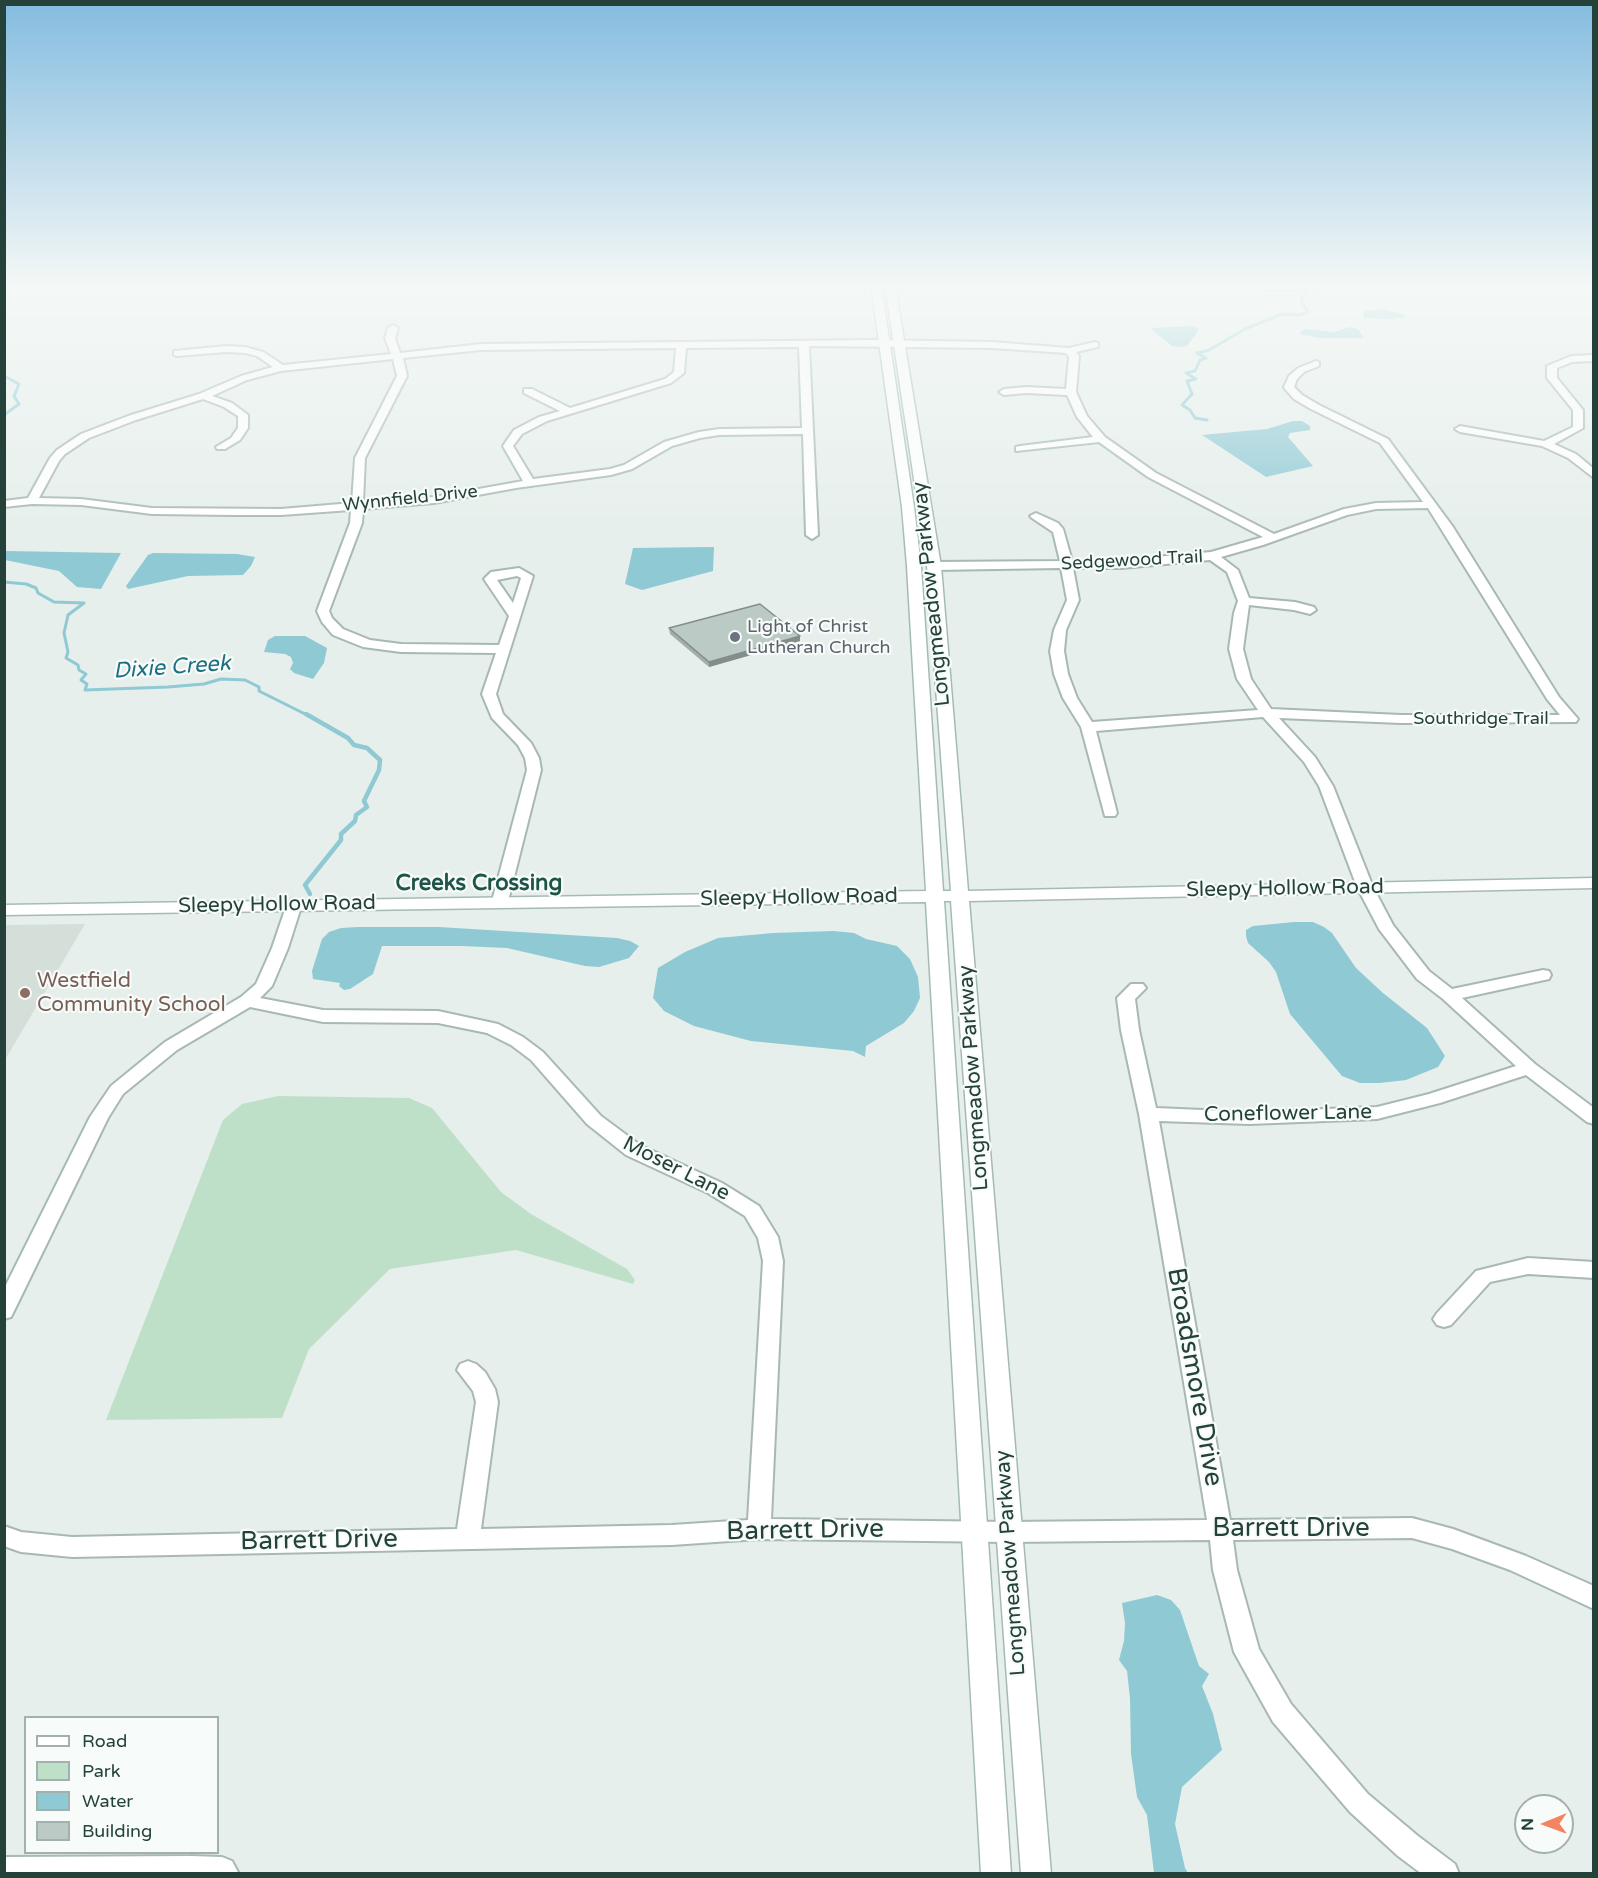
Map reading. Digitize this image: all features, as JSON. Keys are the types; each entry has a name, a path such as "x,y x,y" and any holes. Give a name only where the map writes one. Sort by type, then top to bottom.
{"street":[{"path":"32,501 49,466 61,452 73,443 100,429 203,396 244,378 264,373"},
{"path":"401,373 402,376 363,448 360,458 356,522 323,611 331,626 356,640 384,646 502,649"},
{"path":"530,483 510,453 508,446 509,441 528,424 674,378 678,373"},
{"path":"805,373 812,535"},
{"name":"Longmeadow Parkway","path":"895,373 908,507 935,896 996,1874"},
{"name":"Longmeadow Parkway","path":"898,373 934,566 1036,1874"},
{"path":"1073,373 1071,392 1082,417 1101,439 1152,475 1273,538"},
{"name":"Southridge Trail","path":"1088,727 1267,713 1401,719 1571,719 1554,699 1431,505 1383,441 1298,397 1289,387 1292,378 1298,373"},
{"path":"1545,444 1578,428 1578,410 1552,378 1552,373"},
{"path":"1004,392 1026,390 1071,392"},
{"path":"528,391 569,411"},
{"path":"203,396 228,405 243,414 243,428 235,440 221,447"},
{"path":"1460,429 1545,444 1572,456 1593,475"},
{"name":"Wynnfield Drive","path":"4,504 32,501 81,502 152,511 281,512 434,500 530,483 588,476 628,467 668,444 699,435 719,432 806,431"},
{"path":"1020,449 1101,439"},
{"name":"Sedgewood Trail","path":"934,566 1152,563 1212,556 1273,538 1344,512 1376,506 1431,505"},
{"path":"1036,516 1051,521 1059,531 1068,565 1073,600 1060,630 1057,651 1061,674 1070,698 1088,727 1110,813"},
{"path":"1212,556 1232,570 1244,601 1240,613 1236,649 1240,669 1267,713 1310,760 1326,786 1365,887 1385,926 1423,975 1449,995 1529,1068 1593,1118"},
{"path":"1244,601 1295,606 1310,610"},
{"path":"500,901 534,770 532,758 524,743 497,716 490,703 489,694 502,649 515,616"},
{"name":"Sleepy Hollow Road","path":"4,910 960,896 1593,883"},
{"path":"4,1311 99,1117 117,1090 171,1046 247,1001 263,986 294,904"},
{"path":"1449,995 1543,975"},
{"name":"Broadsmore Drive","path":"1137,988 1126,998 1226,1570 1247,1652 1282,1713 1359,1803 1408,1846 1445,1874"},
{"name":"Moser Lane","path":"247,1001 322,1016 438,1017 492,1028 517,1041 537,1056 555,1073 594,1120 633,1150 715,1188 752,1211 768,1237 773,1261 759,1529"},
{"name":"Coneflower Lane","path":"1148,1114 1260,1118 1377,1113 1434,1099 1529,1068"},
{"path":"1444,1319 1483,1276 1528,1266 1593,1270"},
{"path":"468,1370 484,1389 487,1402 468,1538"},
{"name":"Barrett Drive","path":"4,1536 21,1542 72,1547 672,1535 759,1529 1008,1532 1412,1528 1453,1539 1518,1563 1593,1598"},
{"path":"4,1871 191,1870 222,1871 225,1874"}],"shaded area":[{"name":"Westfield Community School","path":"85,924 5,1060 5,925"}],"green space":[{"path":"278,1096 409,1098 432,1108 501,1192 531,1214 627,1269 635,1280 633,1284 516,1250 390,1269 309,1349 282,1418 106,1420 223,1120 242,1104"}],"water":[{"path":"1293,421 1302,421 1310,426 1310,430 1290,433 1288,437 1313,466 1266,477 1202,435 1267,429"},
{"path":"714,547 713,571 642,590 625,584 633,548"},
{"path":"5,551 121,553 101,589 77,587 59,571 5,560"},
{"path":"153,553 237,554 255,557 243,575 188,576 128,589 126,586 148,555"},
{"path":"275,636 305,636 327,648 324,663 313,679 294,673 290,669 293,663 291,657 285,654 264,652 268,640"},
{"path":"1313,922 1332,933 1356,968 1427,1028 1445,1056 1438,1067 1406,1080 1380,1083 1360,1083 1342,1076 1290,1014 1276,972 1269,962 1248,943 1246,930 1253,926"},
{"path":"358,927 439,927 617,938 639,946 629,958 599,967 585,966 507,948 382,946 373,974 350,989 344,990 339,986 340,983 313,979 312,971 322,939 329,932 341,928"},
{"path":"834,931 854,933 866,939 897,946 910,959 918,977 920,998 914,1011 904,1023 866,1046 865,1057 853,1051 751,1041 694,1026 664,1011 653,998 658,968 685,952 718,938"},
{"path":"1157,1595 1171,1600 1180,1610 1199,1666 1209,1674 1202,1686 1213,1714 1222,1750 1182,1787 1175,1824 1188,1873 1154,1873 1147,1815 1137,1797 1131,1754 1127,1671 1119,1660 1124,1641 1125,1623 1122,1603"}],"building":[{"name":"Light of Christ Lutheran Church","path":"760,604 800,636 709,662 669,628"}],"waterway":[{"path":"1188,373 1196,379 1187,381 1192,394 1182,405 1190,410 1195,418 1207,420"},
{"name":"Dixie Creek","path":"4,376 19,384 14,396 19,404 4,415"},
{"name":"Dixie Creek","path":"4,582 26,584 36,588 38,593 54,602 84,603 68,615 64,633 68,652 66,658 78,665 79,670 86,674 81,680 87,684 85,690 168,687 204,684 221,679 245,680 259,687 259,691 309,716"},
{"name":"Dixie Creek","path":"306,714 348,738 354,745 367,748 380,760 379,770 364,801 367,807 356,815 355,821 341,834 341,840 305,885 310,894"}],"place":[{"name":"Light of Christ Lutheran Church","path":"735,637"},
{"name":"Westfield Community School","path":"25,993"}],"district":[{"name":"Creeks Crossing","path":"479,884"}]}
